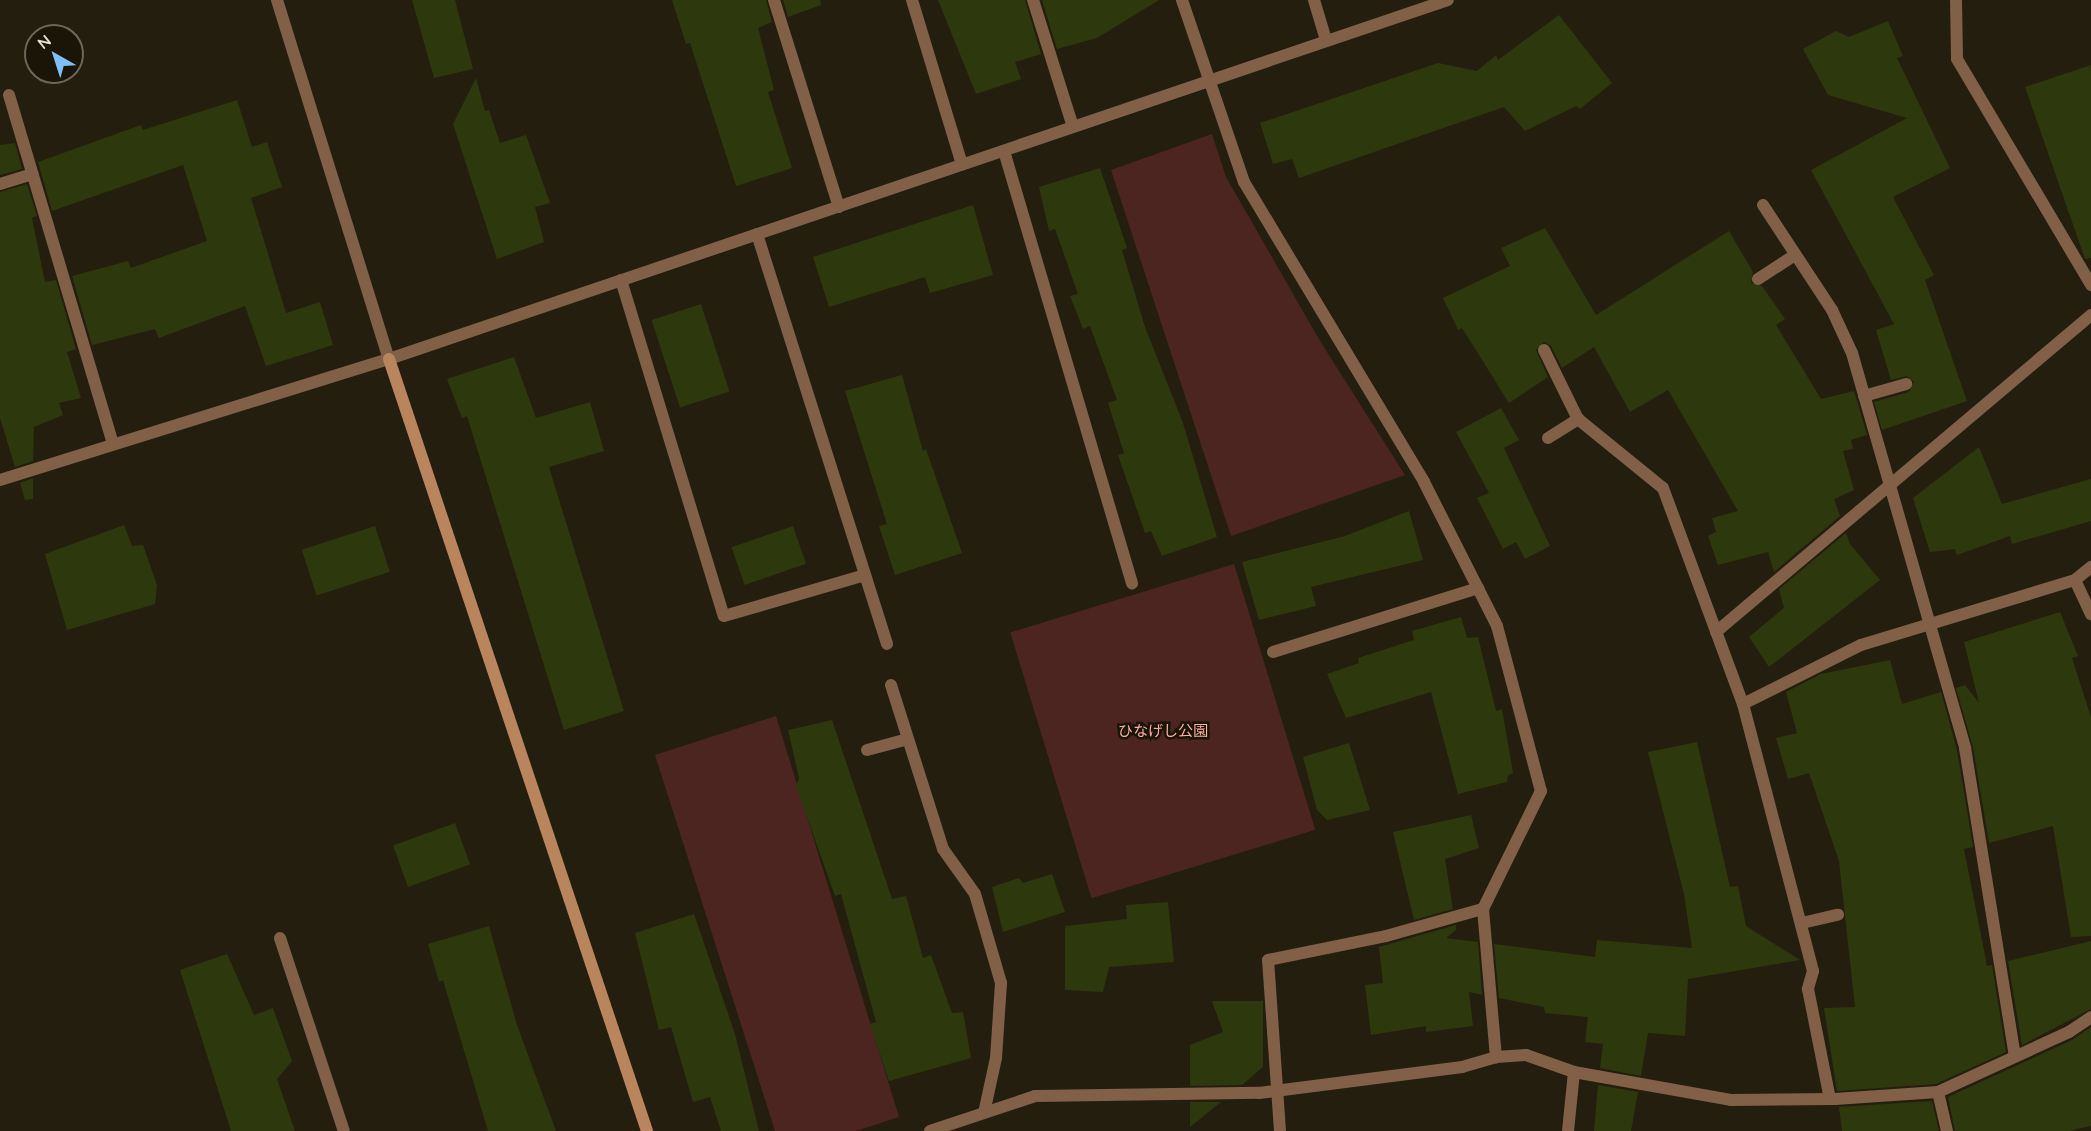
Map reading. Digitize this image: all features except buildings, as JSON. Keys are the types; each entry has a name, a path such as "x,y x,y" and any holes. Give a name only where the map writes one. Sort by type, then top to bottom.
{"street":[{"path":"277,0 389,358 647,1131"},
{"path":"774,0 838,207"},
{"path":"912,0 962,165"},
{"path":"1033,0 1073,127"},
{"path":"1182,0 1244,182 1424,482 1497,626 1540,791 1484,909 1496,1058"},
{"path":"1314,0 1326,40"},
{"path":"1956,0 1957,59 2091,285"},
{"path":"0,480 389,358 1441,1"},
{"path":"9,95 113,443"},
{"path":"1004,151 1132,583"},
{"path":"0,184 33,174"},
{"path":"1763,206 1837,321 1852,353 1965,748 2015,1056"},
{"path":"757,234 887,644"},
{"path":"1758,279 1795,255"},
{"path":"621,280 724,616 866,575"},
{"path":"1716,632 2091,315"},
{"path":"1544,350 1578,419 1663,488 1743,704 1813,970 1808,989 1830,1099"},
{"path":"1864,396 1906,384"},
{"path":"1548,438 1578,419"},
{"path":"1743,704 1861,645 2075,580 2091,567"},
{"path":"2075,580 2091,615"},
{"path":"1273,652 1478,588"},
{"path":"891,685 943,849 975,894 1001,983 996,1058 984,1113"},
{"path":"867,750 908,739"},
{"path":"1280,1131 1274,1009 1268,960 1386,936 1484,909"},
{"path":"1802,923 1838,915"},
{"path":"280,938 344,1131"},
{"path":"930,1131 1035,1096 1277,1092 1462,1067 1496,1058 1526,1055 1574,1072 1731,1100 1830,1099 1938,1092 2091,1017"},
{"path":"1568,1131 1574,1072"},
{"path":"1938,1092 1947,1131"}],"green space":[{"path":"1212,134 1226,177 1320,341 1405,475 1231,536 1111,170"},
{"name":"ひなげし公園","path":"1234,564 1315,830 1092,898 1010,632"},
{"path":"776,716 899,1117 856,1131 775,1131 655,755"}]}
